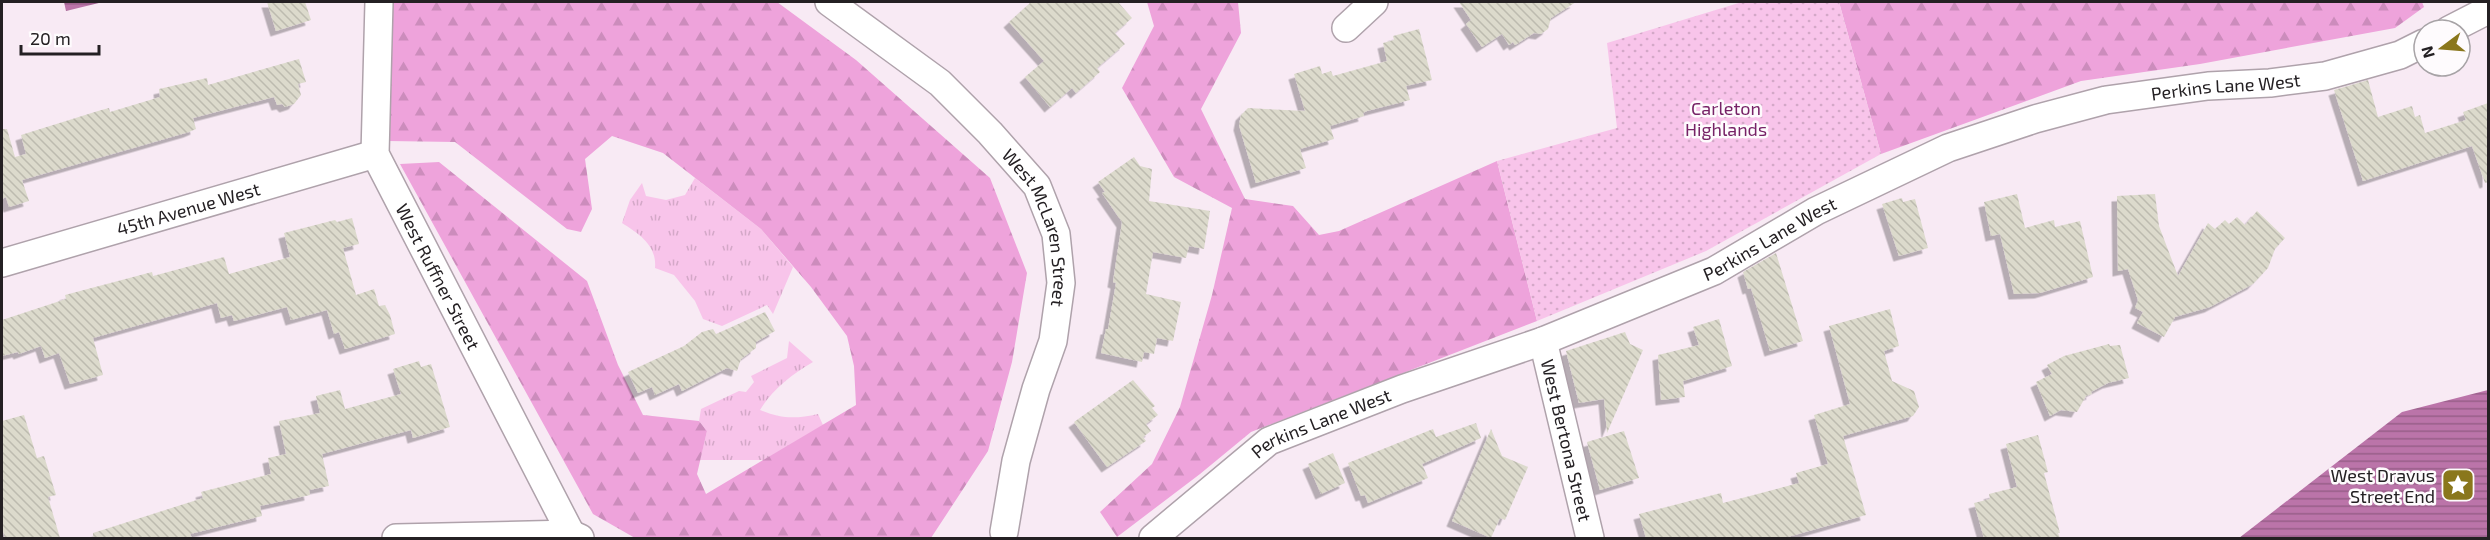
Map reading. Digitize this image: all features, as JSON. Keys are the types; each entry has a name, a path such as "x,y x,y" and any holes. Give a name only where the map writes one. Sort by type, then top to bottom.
{"street":[{"name":"West Ruffner Street","path":"379,2 375,154 575,536"},
{"name":"West McLaren Street","path":"829,2 940,83 990,133 1037,186 1056,234 1061,283 1053,341 1036,389 1016,461 1004,536"},
{"path":"1346,28 1374,2"},
{"path":"2472,18 2488,10"},
{"name":"Perkins Lane West","path":"1153,538 1269,441 1402,389 1543,341 1714,271 1816,211 1948,148 2035,119 2106,100 2208,86 2270,83 2325,76 2400,55 2412,49"},
{"name":"45th Avenue West","path":"2,263 375,154"},
{"name":"West Bertona Street","path":"1543,341 1590,538"},
{"path":"396,538 575,536"}],"green space":[{"path":"393,2 777,2 856,60 990,178 1027,273 1012,362 988,451 931,538 635,538 593,514 400,164 439,162 587,281 618,365 643,415 699,421 707,431 697,474 706,494 856,405 854,366 847,336 811,287 761,229 663,153 612,136 585,159 592,209 581,232 567,229 455,142 388,141"},
{"path":"1147,2 1238,2 1241,33 1201,109 1245,199 1293,206 1319,235 1339,231 1497,161 1537,321 1251,432 1117,537 1100,512 1152,464 1180,407 1212,295 1232,208 1174,177 1122,88 1154,26"},
{"name":"Carleton Highlands","path":"1742,2 1839,2 1881,154 1706,251 1537,321 1497,161 1617,128 1607,43"},
{"path":"1839,2 2422,2 2424,7 2395,28 2200,64 2081,81 1881,154"},
{"path":"695,178 761,229 793,267 773,314 767,305 722,326 703,319 695,301 674,275 655,268 653,253 646,241 622,223 630,200 642,183 646,196 666,200 685,195"},
{"path":"789,341 813,362 783,383 760,410 789,417 818,414 823,425 764,460 700,460 707,431 699,421 701,409 739,391 746,392 754,382 751,376 787,358"}],"shaded area":[{"path":"64,2 103,2 66,11"},
{"path":"2488,390 2488,538 2239,538 2402,412"}],"building":[{"path":"267,2 305,2 311,20 276,31"},
{"path":"1031,2 1118,2 1132,18 1115,33 1125,44 1097,68 1100,72 1076,93 1072,88 1050,107 1025,77 1044,61 1009,22"},
{"path":"1459,2 1576,2 1551,18 1548,29 1541,34 1534,33 1515,45 1513,42 1509,45 1502,34 1482,47 1466,24 1471,20"},
{"path":"1419,29 1432,80 1406,86 1410,100 1367,111 1363,113 1364,116 1330,126 1334,139 1300,149 1306,168 1256,183 1239,125 1241,115 1248,108 1305,111 1294,74 1320,66 1322,74 1331,71 1333,76 1387,61 1383,43 1394,40 1393,36"},
{"path":"299,59 306,82 298,84 301,95 294,104 285,107 282,104 277,105 274,97 193,118 196,129 189,132 22,180 29,201 9,207 6,197 2,199 2,129 7,129 15,157 26,154 21,135 98,111 109,108 110,112 160,97 159,89 207,78 208,85"},
{"path":"2368,80 2378,117 2412,106 2415,117 2420,115 2425,133 2466,120 2463,112 2488,103 2488,182 2485,183 2472,146 2363,181 2334,90"},
{"path":"1134,157 1140,166 1152,169 1149,201 1210,211 1204,249 1189,246 1186,258 1153,252 1146,294 1181,302 1173,341 1157,338 1154,354 1144,352 1142,362 1101,353 1106,329 1108,329 1116,283 1113,282 1122,222 1102,193 1105,192 1098,182"},
{"path":"2017,194 2025,228 2054,220 2055,227 2080,221 2093,277 2040,293 2014,294 2000,234 1991,236 1984,202"},
{"path":"2155,194 2159,226 2178,276 2208,223 2215,229 2225,220 2229,224 2237,217 2245,225 2257,211 2285,238 2275,249 2268,268 2253,284 2210,307 2175,317 2164,337 2137,323 2143,312 2135,308 2138,300 2128,269 2118,271 2117,196"},
{"path":"1902,198 1903,202 1915,199 1928,248 1899,256 1882,204"},
{"path":"352,218 359,244 343,248 356,295 374,289 379,306 385,305 390,315 395,334 345,349 339,332 334,334 327,310 291,320 287,307 234,321 232,315 221,318 217,303 93,338 103,375 70,384 59,353 45,358 41,346 19,354 18,352 2,356 2,320 66,299 65,295 152,272 153,276 224,257 229,274 290,257 284,233"},
{"path":"1776,253 1803,341 1770,351 1751,288 1748,289 1743,272"},
{"path":"1890,309 1899,346 1884,351 1892,381 1914,391 1919,407 1913,416 1843,436 1866,515 1784,538 1646,538 1639,514 1721,493 1723,503 1799,483 1796,473 1828,464 1814,415 1850,404 1829,326"},
{"path":"765,312 775,331 756,342 756,348 741,359 737,371 727,368 682,391 679,384 655,395 652,387 638,393 628,372 684,346 702,332 713,329 716,334"},
{"path":"1719,319 1732,366 1683,381 1685,397 1661,400 1658,355 1699,345 1693,327"},
{"path":"1625,332 1630,344 1643,350 1607,433 1604,399 1579,403 1566,351"},
{"path":"2109,344 2110,346 2120,345 2129,378 2108,383 2091,392 2092,394 2086,396 2077,412 2061,410 2050,416 2036,382 2052,374 2047,365 2064,356"},
{"path":"419,361 421,367 431,364 450,427 413,438 411,430 322,454 329,486 309,490 310,495 260,506 262,516 190,534 192,538 93,538 93,533 203,498 201,492 271,474 268,458 286,454 279,421 320,413 316,396 340,390 345,409 401,394 393,369"},
{"path":"1133,380 1155,406 1152,408 1158,415 1146,424 1151,431 1143,437 1146,441 1107,467 1074,422"},
{"path":"24,415 37,458 44,456 56,495 48,497 60,538 5,538 2,528 2,421"},
{"path":"1476,423 1481,438 1422,464 1428,478 1368,503 1365,495 1361,496 1348,463 1433,429 1436,437"},
{"path":"1491,429 1502,456 1528,467 1505,520 1500,518 1491,538 1452,521"},
{"path":"1624,431 1639,478 1600,490 1587,442"},
{"path":"2038,435 2048,472 2044,473 2060,538 1984,538 1974,503 1990,499 1989,494 2017,487 2006,444"},
{"path":"1333,453 1345,483 1321,494 1308,464"}],"place":[{"name":"West Dravus Street End","path":"2458,485"}]}
